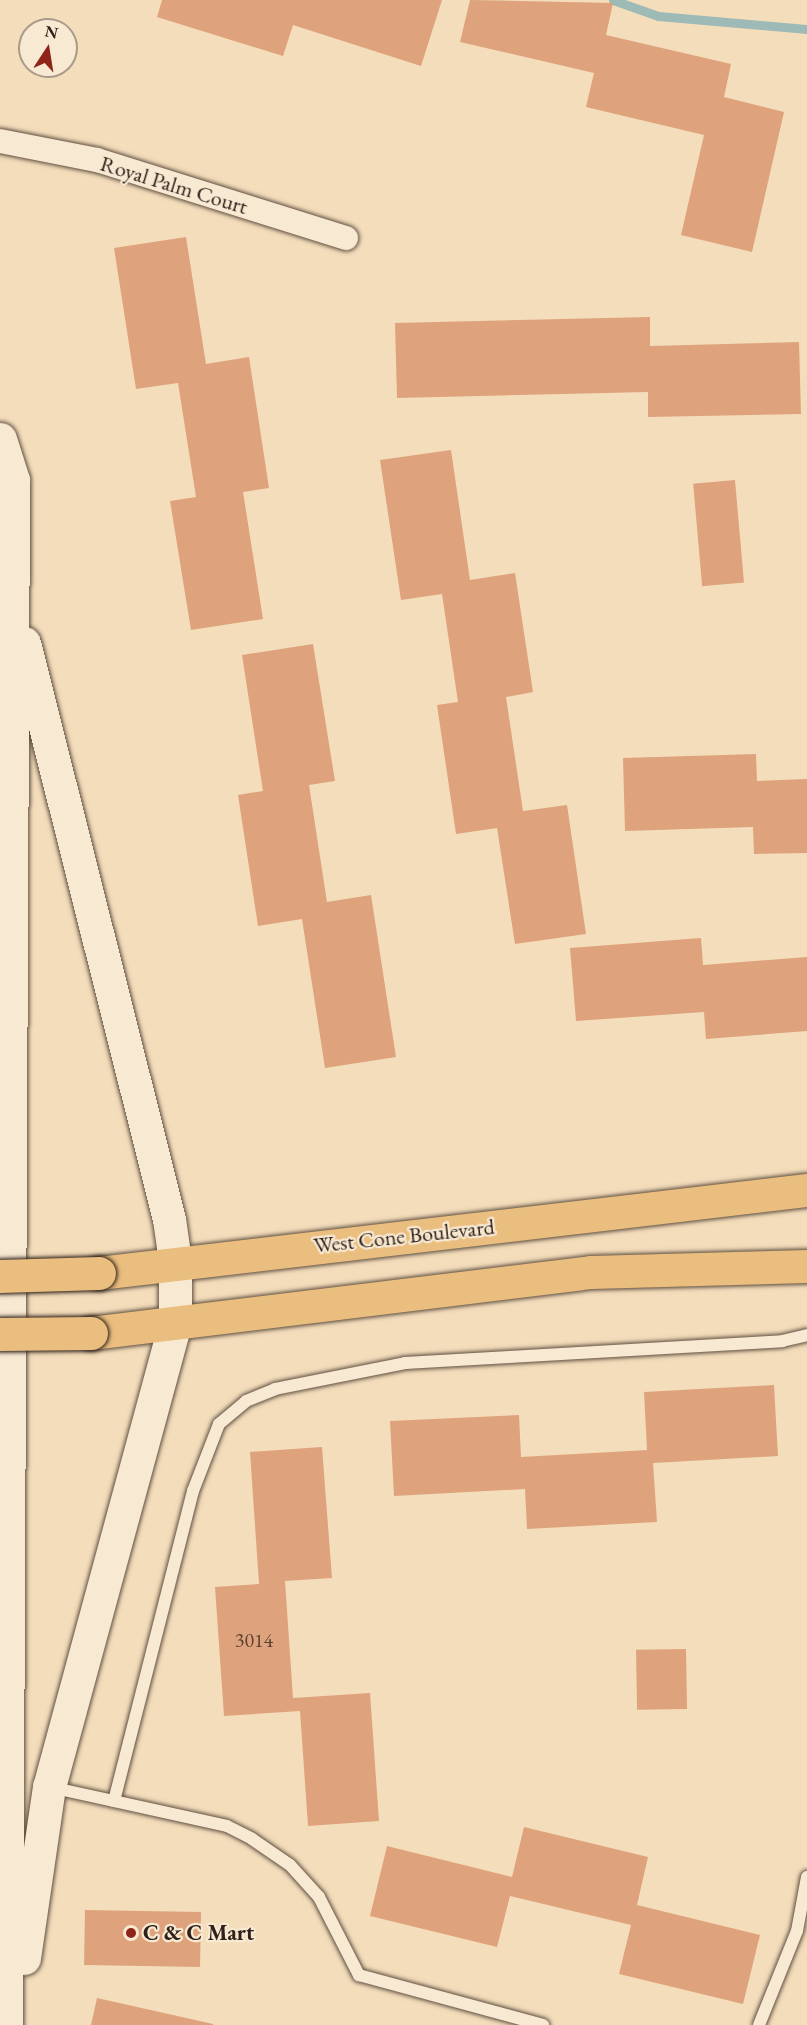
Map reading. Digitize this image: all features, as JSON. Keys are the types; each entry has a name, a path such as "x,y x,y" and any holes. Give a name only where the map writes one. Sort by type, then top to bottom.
{"main road":[{"path":"0,439 13,480 6,2025"},
{"path":"12,595 170,1219 175,1261 175,1322 49,1787 14,2025"},
{"name":"West Cone Boulevard","path":"0,1276 99,1273 175,1261 807,1190"},
{"path":"0,1334 91,1334 591,1272 807,1266"}],"street":[{"name":"Royal Palm Court","path":"0,141 98,160 346,238"}],"lane":[{"path":"114,1801 193,1491 219,1424 246,1401 275,1389 405,1363 782,1341 807,1335"},
{"path":"49,1787 227,1826 290,1865 319,1897 359,1975 543,2025"},
{"path":"759,2025 797,1931 807,1877"}],"building":[{"path":"162,0 442,0 421,66 293,25 283,56 157,17"},
{"path":"470,0 613,3 606,35 731,64 724,97 784,112 752,252 681,235 704,135 586,107 594,73 460,42"},
{"path":"186,237 206,364 249,357 269,488 243,492 263,619 191,630 170,501 196,497 178,383 136,389 114,248"},
{"path":"650,317 650,346 799,342 801,414 648,417 648,392 397,398 395,323"},
{"path":"451,450 470,580 515,573 533,692 506,697 523,811 567,805 586,934 515,944 497,828 456,834 437,705 458,702 442,594 401,600 380,460"},
{"path":"735,480 744,583 702,586 693,484"},
{"path":"313,644 335,781 309,785 327,902 371,895 396,1057 325,1068 302,919 258,926 238,795 263,791 242,655"},
{"path":"756,754 757,781 807,779 807,853 754,854 753,827 625,831 623,758"},
{"path":"701,938 703,965 807,957 807,1031 706,1039 704,1012 576,1021 570,948"},
{"path":"774,1385 778,1456 653,1463 657,1522 527,1529 525,1489 394,1496 390,1421 519,1415 521,1457 647,1450 644,1392"},
{"path":"322,1447 332,1578 285,1581 293,1698 370,1693 379,1821 308,1826 300,1711 224,1716 215,1587 259,1584 250,1452"},
{"path":"686,1649 687,1709 637,1710 636,1650"},
{"path":"524,1827 648,1857 637,1905 760,1935 743,2004 619,1974 631,1925 510,1896 497,1947 370,1916 387,1846 512,1877"},
{"path":"85,1910 201,1912 200,1967 84,1965"},
{"path":"97,1998 213,2024 213,2025 91,2025"}],"waterway":[{"path":"613,0 658,16 807,29"}],"place":[{"name":"C & C Mart","path":"131,1933"}]}
